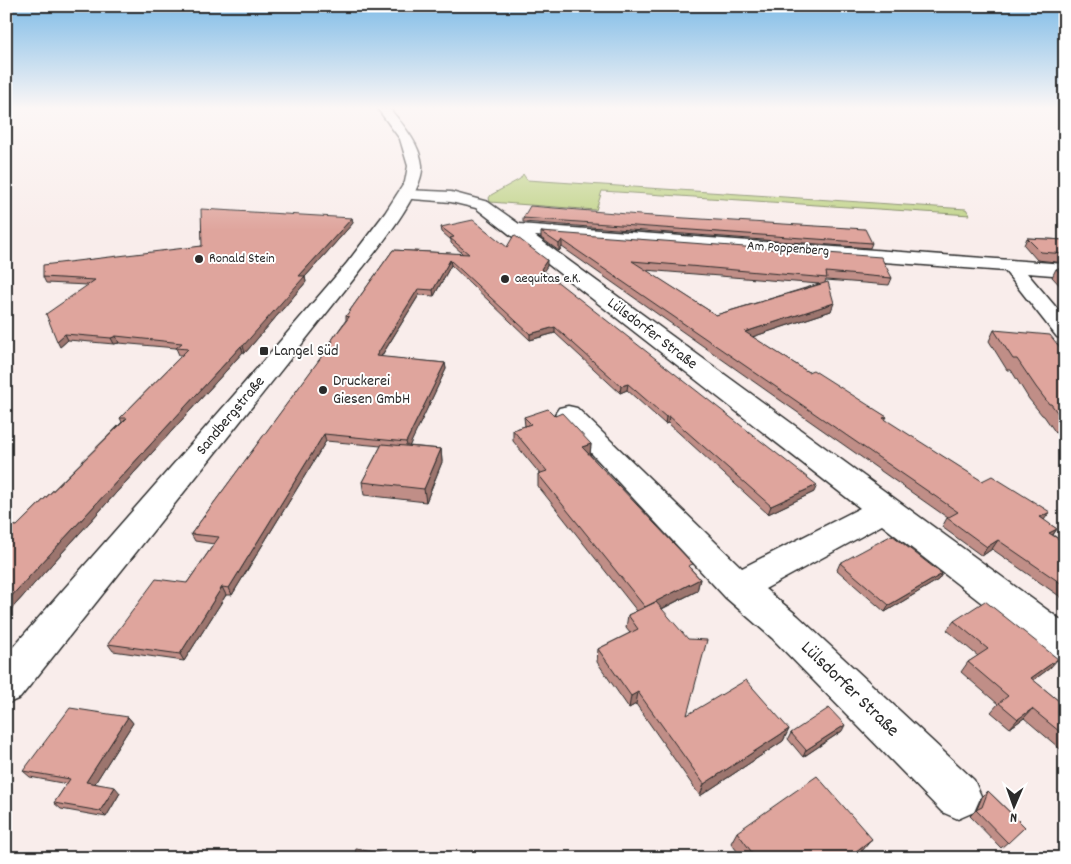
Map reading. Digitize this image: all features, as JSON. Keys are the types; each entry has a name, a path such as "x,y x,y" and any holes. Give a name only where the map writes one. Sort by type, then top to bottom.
{"street":[{"name":"Sandbergstraße","path":"6,685 364,254 390,220 411,186 415,175 415,163 411,149"},
{"name":"Lülsdorfer Straße","path":"405,195 451,197 482,205 1065,645"},
{"name":"Am Poppenberg","path":"512,229 1065,270"},
{"path":"1011,266 1065,332"},
{"name":"Lülsdorfer Straße","path":"568,414 738,587 785,627 958,796"},
{"path":"738,587 885,509"}],"green space":[{"path":"523,174 527,180 966,209 970,215 602,191 596,210 490,202 489,198 491,195 520,179"}],"building":[{"path":"530,206 652,216 865,229 872,243 523,218"},
{"path":"201,209 352,218 299,276 305,276 243,346 6,602 6,525 17,526 127,418 120,418 188,349 176,348 182,343 116,336 111,338 65,334 57,341 46,314 95,280 43,277 43,265 202,246"},
{"path":"473,220 507,247 514,235 547,260 541,269 817,485 771,506 669,416 666,417 628,384 621,386 555,327 530,334 450,260 433,290 418,289 376,356 445,363 406,442 324,434 229,588 222,587 180,654 108,644 156,579 187,583 219,537 191,534 333,341 331,341 349,317 346,316 393,250 469,254 450,238 454,237 441,227"},
{"path":"541,232 881,257 892,278 826,272 827,278 632,261 716,315 828,282 834,303 745,332 808,372 813,370 887,417 883,418 982,481 992,476 1050,512 1040,517 1057,529 1049,533 1065,543 1065,586 998,540 987,547 947,518 958,512 562,240 559,244"},
{"path":"1027,238 1065,240 1065,254 1041,252"},
{"path":"1056,269 1065,269 1065,278"},
{"path":"994,330 1050,335 1065,354 1065,423 1036,387 1017,359 1013,359"},
{"path":"548,409 555,416 562,413 591,444 582,447 693,564 688,566 700,579 645,607 538,474 547,471 513,430 531,424 524,417"},
{"path":"382,444 441,449 424,489 362,482"},
{"path":"892,535 942,574 889,605 840,563"},
{"path":"985,601 1058,659 1031,678 1065,706 1065,736 1032,709 1018,719 999,703 1008,696 968,662 988,649 954,621"},
{"path":"656,602 688,639 707,640 687,715 746,680 789,729 704,784 638,692 631,696 598,649 638,629 628,615"},
{"path":"70,708 128,717 86,782 115,787 100,811 54,803 70,779 23,771"},
{"path":"829,708 845,725 806,750 791,733"},
{"path":"817,776 872,839 847,858 756,858 737,832"},
{"path":"988,791 1025,827 1008,843 976,810 982,807"},
{"path":"356,849 403,857 354,858"},
{"path":"6,851 39,858 6,858"}],"place":[{"name":"Ronald Stein","path":"199,259"},
{"name":"aequitas e.K.","path":"505,279"},
{"name":"Langel Süd","path":"264,351"},
{"name":"Druckerei Giesen GmbH","path":"323,390"}]}
